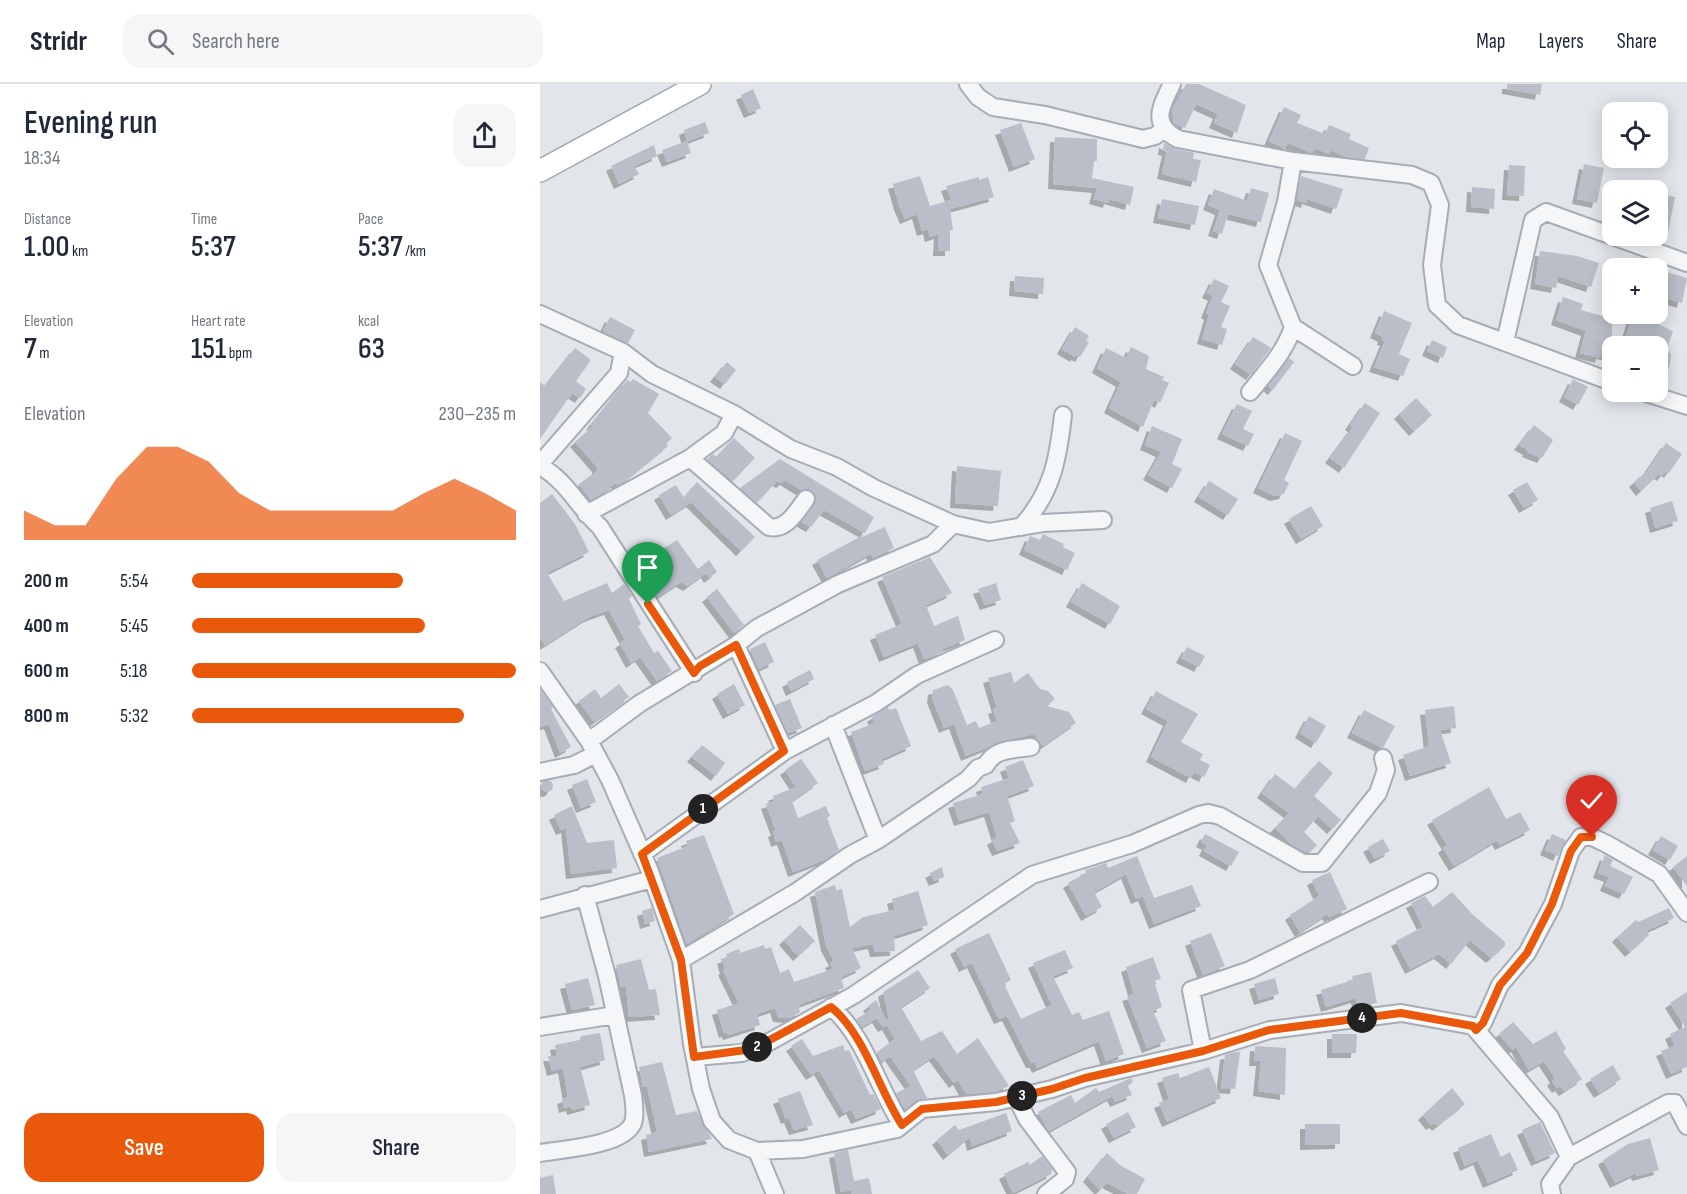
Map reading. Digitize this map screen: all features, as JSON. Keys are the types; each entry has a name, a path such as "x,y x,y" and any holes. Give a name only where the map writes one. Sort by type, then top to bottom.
{"main road":[{"path":"540,171 700,84"}],"street":[{"path":"968,84 978,97 1007,111 1045,115 1143,139 1155,136 1163,130"},
{"path":"1172,84 1160,115 1163,130 1178,139 1293,161 1412,175 1431,183 1440,205 1431,265 1437,305 1458,325 1602,378"},
{"path":"1293,161 1286,202 1268,260 1293,327 1353,366"},
{"path":"1504,342 1533,220 1539,214 1546,212 1687,263"},
{"path":"540,314 624,352 652,374 734,414 791,449 837,467 874,489 952,524 988,532 1042,523 1103,520"},
{"path":"1250,392 1276,360 1289,340 1293,327"},
{"path":"624,352 619,373 540,465 556,475 586,514 600,527 694,673"},
{"path":"1668,400 1687,406"},
{"path":"586,514 690,458 724,433 734,414"},
{"path":"1021,528 1043,501 1058,456 1063,415"},
{"path":"690,458 769,527 779,528 789,521 806,499"},
{"path":"540,772 574,765 639,704 694,673 700,666 736,645 757,628 810,597 897,556 933,543 952,524"},
{"path":"642,854 784,751 876,703 916,675 995,640"},
{"path":"736,645 784,751"},
{"path":"540,671 593,747 642,854 681,960 694,1057 712,1121 729,1140 757,1151 804,1149 885,1132 902,1125 922,1109 1016,1097 1085,1078 1203,1051 1269,1030 1401,1013 1473,1026 1550,1117 1569,1157"},
{"path":"833,725 878,840"},
{"path":"681,960 878,840 961,784 978,768 986,765 990,757 999,751 1031,747"},
{"path":"694,1057 753,1049 831,1007 1032,875 1132,844 1199,815 1208,813 1220,816 1303,863 1322,863 1378,793 1386,770 1383,758"},
{"path":"1476,1030 1483,1023 1500,985 1527,953 1552,904 1571,851 1581,837 1592,837 1607,843 1659,874 1687,913"},
{"path":"540,909 585,895 652,879"},
{"path":"1203,1051 1191,990 1250,970 1429,882"},
{"path":"540,1153 618,1137 632,1124 635,1114 633,1095 615,1015 585,895"},
{"path":"831,1007 843,1018 857,1041 902,1125"},
{"path":"540,1027 615,1015"},
{"path":"1016,1097 1027,1119 1067,1172 1065,1179 1046,1194"},
{"path":"1552,1194 1550,1184 1569,1157 1668,1103 1675,1103 1687,1126"},
{"path":"757,1151 775,1194"}],"building":[{"path":"1186,84 1199,84 1246,105 1237,133 1214,123 1218,114 1196,104 1185,128 1174,123 1172,110"},
{"path":"1507,84 1542,84 1540,95 1507,89"},
{"path":"753,89 761,108 749,113 741,95"},
{"path":"1284,107 1301,115 1297,123 1325,134 1329,125 1351,134 1349,139 1369,148 1365,159 1345,157 1331,150 1329,154 1315,148 1312,153 1288,143 1285,148 1269,141"},
{"path":"705,122 709,133 687,141 684,130"},
{"path":"1021,123 1035,159 1014,167 1000,130"},
{"path":"1055,137 1097,139 1097,161 1094,161 1092,178 1134,187 1130,205 1109,199 1108,203 1094,199 1097,188 1053,184"},
{"path":"687,141 691,153 667,162 662,150"},
{"path":"1164,143 1176,149 1194,153 1193,159 1201,160 1196,182 1162,174 1167,151 1163,150"},
{"path":"654,145 657,156 634,166 639,174 619,184 611,166"},
{"path":"1584,164 1604,168 1597,203 1577,199"},
{"path":"1509,165 1525,166 1524,196 1507,195"},
{"path":"920,176 930,206 951,200 946,186 979,177 979,180 988,177 994,197 950,209 953,230 950,230 950,251 938,251 939,234 930,237 928,229 922,231 917,214 905,219 899,205 893,184"},
{"path":"1301,176 1343,189 1336,209 1307,199 1306,203 1297,200"},
{"path":"1472,187 1495,189 1494,209 1471,207"},
{"path":"1251,188 1269,193 1261,222 1228,214 1222,234 1213,231 1220,210 1208,205 1214,189 1247,201"},
{"path":"1668,196 1675,197 1668,232"},
{"path":"1162,199 1199,206 1195,225 1158,218"},
{"path":"1540,251 1577,256 1599,263 1591,287 1558,276 1556,288 1535,284"},
{"path":"1668,272 1687,278 1682,303 1668,299"},
{"path":"1015,276 1044,278 1043,294 1014,291"},
{"path":"1214,279 1229,286 1221,302 1230,306 1221,327 1227,329 1222,345 1202,339 1209,315 1206,313 1213,296 1207,293"},
{"path":"1563,297 1583,304 1581,310 1602,316 1602,324 1612,324 1612,336 1602,336 1600,358 1580,353 1586,331 1556,320"},
{"path":"1384,311 1412,323 1399,354 1410,359 1403,376 1374,367 1385,341 1382,340 1383,337 1375,333"},
{"path":"610,317 635,330 628,343 603,331"},
{"path":"1630,324 1658,324 1673,331 1668,346 1668,336 1626,336"},
{"path":"1075,327 1089,336 1086,340 1089,342 1080,357 1076,355 1075,357 1062,349"},
{"path":"1253,337 1271,348 1251,375 1235,364"},
{"path":"1432,340 1447,347 1443,358 1427,351"},
{"path":"1131,347 1149,356 1146,369 1164,377 1162,380 1169,383 1160,403 1154,400 1143,427 1109,408 1121,382 1097,368 1106,348 1126,358"},
{"path":"575,348 591,360 576,381 586,389 580,398 572,393 540,439 540,382 545,386"},
{"path":"1668,352 1671,353 1668,370"},
{"path":"1289,358 1294,362 1273,390 1268,386"},
{"path":"727,362 736,370 725,384 715,377"},
{"path":"633,379 659,394 648,413 672,438 666,444 668,446 625,481 618,485 616,483 591,500 579,484 597,471 597,467 575,442 593,426 591,425 627,380 631,382"},
{"path":"1573,379 1588,387 1578,405 1564,397"},
{"path":"1416,398 1432,415 1414,431 1399,414"},
{"path":"1365,403 1380,413 1344,468 1330,458 1353,427 1350,425"},
{"path":"1237,404 1252,411 1243,429 1254,434 1248,446 1222,434"},
{"path":"1534,425 1553,440 1542,458 1527,452 1528,450 1519,445"},
{"path":"1152,426 1182,439 1172,464 1182,469 1172,488 1148,475 1161,452 1145,445"},
{"path":"1285,433 1302,441 1284,480 1289,483 1284,494 1275,496 1258,488"},
{"path":"734,438 755,458 733,481 707,459 713,454 716,457"},
{"path":"1666,443 1682,454 1669,473 1666,471 1662,476 1659,474 1641,491 1634,482 1647,471"},
{"path":"780,459 874,517 865,533 824,510 811,527 802,522 816,501 815,494 808,489 801,490 785,480 781,483 777,481 757,503 740,488"},
{"path":"957,466 1001,471 998,506 955,503"},
{"path":"1209,481 1238,499 1228,515 1199,497"},
{"path":"697,482 755,537 741,551 691,502 671,515 659,495 676,485 684,498"},
{"path":"1527,482 1538,500 1524,508 1513,490"},
{"path":"552,494 575,524 589,552 547,573 564,601 607,583 612,593 624,584 632,596 629,599 641,624 638,626 654,653 658,651 672,671 657,681 640,657 631,663 620,643 625,640 609,610 589,617 545,645 540,637 540,503"},
{"path":"1672,501 1678,521 1655,528 1650,508"},
{"path":"1311,506 1323,526 1301,539 1289,519"},
{"path":"885,527 894,548 873,558 871,553 827,578 817,560 865,534 862,537"},
{"path":"1043,534 1064,544 1063,547 1075,553 1067,570 1024,550 1030,536 1040,540"},
{"path":"677,540 698,569 709,560 717,572 709,578 706,573 688,586 681,582 658,597 637,565"},
{"path":"930,557 952,593 926,605 934,626 958,616 965,640 924,659 918,643 884,657 875,635 902,624 882,577"},
{"path":"996,583 1001,600 985,605 978,589"},
{"path":"1082,583 1120,606 1110,624 1071,602"},
{"path":"717,589 744,625 734,633 707,597"},
{"path":"765,642 774,662 759,669 750,649"},
{"path":"1187,647 1205,656 1199,667 1181,658"},
{"path":"810,670 814,679 791,691 787,682"},
{"path":"1011,672 1014,683 1028,673 1040,689 1048,691 1055,699 1047,706 1069,712 1076,723 1043,746 1034,734 1002,741 966,756 954,724 944,728 932,698 933,690 948,685 953,690 967,725 976,721 979,728 997,721 993,709 997,708 988,678"},
{"path":"619,684 629,697 594,722 579,701 595,689 601,698"},
{"path":"734,684 745,705 728,714 717,694"},
{"path":"540,689 553,707 551,709 571,747 560,753 549,724 540,727"},
{"path":"1156,691 1198,714 1181,742 1203,754 1200,760 1210,765 1204,777 1194,772 1191,778 1151,757 1168,721 1146,709"},
{"path":"790,699 802,728 788,733 775,705"},
{"path":"1454,706 1456,728 1440,730 1451,763 1410,776 1403,755 1429,746 1425,710"},
{"path":"888,707 889,710 896,708 911,746 882,759 884,764 865,771 851,732 875,723 872,717"},
{"path":"1364,710 1395,726 1383,748 1352,733"},
{"path":"1309,716 1326,726 1316,743 1300,733"},
{"path":"702,745 725,763 716,776 692,757"},
{"path":"801,759 818,783 792,801 798,818 826,806 830,816 827,818 839,850 824,860 793,872 782,840 776,842 773,832 776,831 766,804 775,801 773,796 796,787 785,770"},
{"path":"1023,760 1034,786 1007,796 1015,821 1010,823 1020,843 997,851 992,840 997,837 989,812 959,821 953,803 983,794 981,787 1009,778 1005,767"},
{"path":"1319,761 1333,773 1314,796 1341,820 1332,829 1318,816 1304,832 1317,845 1310,852 1306,852 1292,845 1275,828 1289,813 1262,793 1275,774 1295,789"},
{"path":"587,779 596,802 581,808 572,785"},
{"path":"549,780 553,786 549,792 545,792 541,784"},
{"path":"1489,787 1506,819 1520,812 1530,830 1500,845 1497,840 1454,866 1443,848 1447,845 1432,820"},
{"path":"572,806 587,843 614,840 617,868 571,874 566,828 561,830 554,815"},
{"path":"1205,834 1239,852 1231,866 1204,851 1207,845 1201,842"},
{"path":"1552,834 1566,840 1558,856 1545,850"},
{"path":"704,835 734,914 687,944 657,858 688,846 686,841"},
{"path":"1661,836 1678,846 1670,860 1653,850"},
{"path":"1383,839 1390,851 1375,859 1368,847"},
{"path":"1605,855 1613,860 1610,866 1633,877 1624,894 1605,886 1609,877 1598,873"},
{"path":"1137,856 1154,898 1192,885 1201,906 1154,924 1143,896 1136,899 1126,874 1094,892 1102,907 1086,916 1068,883 1086,873 1085,870 1106,863 1108,868"},
{"path":"1687,856 1687,886 1673,867"},
{"path":"942,867 944,877 934,881 930,873"},
{"path":"1330,872 1347,909 1329,917 1327,914 1300,932 1290,915 1319,896 1312,880"},
{"path":"835,885 836,890 842,889 850,927 863,917 895,910 892,899 918,891 928,925 894,936 895,951 875,952 873,944 852,948 861,968 841,977 844,988 798,1005 800,1012 790,1018 778,1017 775,1008 757,1014 760,1025 728,1035 727,1032 724,1033 717,1010 739,1003 723,970 725,969 722,959 727,957 726,954 739,949 740,953 764,945 765,949 771,947 780,973 789,969 794,982 833,969 830,963 834,961 826,946 815,892"},
{"path":"1452,892 1473,915 1505,942 1505,946 1491,958 1470,940 1451,964 1439,954 1410,969 1396,941 1423,927 1411,903 1425,896 1433,907"},
{"path":"652,908 655,921 645,924 642,911"},
{"path":"1669,908 1674,918 1646,931 1649,935 1630,952 1617,937 1636,920 1638,922"},
{"path":"800,925 815,941 798,956 784,940"},
{"path":"989,933 1011,980 1004,984 1021,1019 1052,1005 1033,963 1065,950 1073,968 1053,976 1072,1015 1079,1012 1083,1020 1109,1011 1124,1054 1106,1061 1099,1041 1037,1068 1035,1063 1031,1063 1007,1016 999,1019 972,963 964,967 955,949"},
{"path":"1211,933 1225,966 1203,975 1190,941"},
{"path":"1153,957 1161,979 1154,981 1162,1007 1153,1011 1166,1041 1147,1048 1127,996 1134,994 1126,967"},
{"path":"641,959 649,990 656,989 660,1015 629,1017 626,986 621,987 616,965"},
{"path":"918,970 930,988 901,1007 921,1041 942,1031 957,1054 978,1038 1009,1086 994,1092 966,1094 958,1080 954,1083 934,1056 913,1070 927,1098 916,1100 905,1109 896,1093 911,1086 890,1056 882,1062 877,1052 895,1039 887,1025 883,1027 877,1018 862,1027 856,1019 871,1010 868,1006 876,1000 886,1020 889,1019 883,992"},
{"path":"1371,972 1377,1003 1358,1007 1356,998 1326,1007 1321,990 1353,980 1352,976"},
{"path":"588,978 595,1005 572,1010 565,984"},
{"path":"1275,978 1279,994 1259,1000 1254,984"},
{"path":"1687,992 1687,1067 1671,1074 1661,1051 1675,1046 1670,1034 1685,1027 1670,1003"},
{"path":"1513,1022 1533,1044 1556,1031 1566,1049 1563,1051 1582,1079 1564,1091 1560,1086 1557,1088 1552,1081 1555,1078 1544,1061 1529,1070 1516,1047 1513,1050 1499,1034"},
{"path":"600,1033 605,1060 580,1067 590,1105 572,1110 571,1106 564,1108 562,1099 568,1097 563,1068 552,1071 548,1056 557,1056 555,1045 580,1040 581,1036"},
{"path":"1332,1034 1357,1034 1356,1053 1332,1053"},
{"path":"802,1039 813,1056 843,1045 845,1051 849,1050 870,1095 873,1094 881,1109 856,1119 851,1109 844,1113 819,1070 811,1075 791,1046"},
{"path":"1255,1046 1286,1048 1285,1095 1258,1091 1261,1061 1254,1061"},
{"path":"1240,1052 1235,1089 1221,1088 1225,1055"},
{"path":"662,1062 676,1115 697,1111 712,1139 649,1152 646,1135 657,1132 647,1086 643,1087 639,1067"},
{"path":"1613,1065 1621,1079 1599,1093 1590,1079"},
{"path":"1209,1067 1221,1098 1167,1122 1159,1103 1169,1099 1162,1078 1178,1073 1180,1078"},
{"path":"1131,1078 1133,1082 1128,1086 1132,1095 1115,1102 1112,1096 1049,1131 1038,1112 1071,1095 1075,1103 1096,1088 1099,1092"},
{"path":"1452,1088 1465,1104 1437,1126 1434,1123 1431,1125 1423,1115"},
{"path":"800,1091 813,1125 794,1130 789,1118 786,1119 778,1099"},
{"path":"1128,1112 1136,1127 1114,1138 1106,1124"},
{"path":"1006,1113 1012,1131 972,1146 970,1137 948,1155 937,1140 955,1125 959,1130"},
{"path":"1540,1122 1555,1153 1536,1161 1522,1130"},
{"path":"1305,1124 1340,1124 1340,1144 1305,1145"},
{"path":"1491,1134 1501,1157 1510,1152 1518,1170 1488,1183 1478,1160 1465,1166 1458,1148"},
{"path":"1650,1138 1659,1170 1637,1176 1636,1173 1615,1183 1603,1160 1628,1144"},
{"path":"848,1150 854,1181 869,1178 872,1194 852,1194 851,1190 841,1192 834,1153"},
{"path":"1107,1153 1120,1165 1145,1179 1137,1194 1128,1194 1107,1183 1100,1190 1088,1177"},
{"path":"1042,1156 1052,1169 1051,1174 1013,1193 1004,1174 1028,1162 1030,1165"},
{"path":"553,1175 556,1194 540,1194 540,1178"}],"route":[{"path":"648,604 694,673 700,666 736,645 784,751 642,854 681,960 694,1057 742,1053 753,1049 831,1007 843,1018 857,1041 890,1107 902,1125 922,1109 996,1102 1052,1089 1085,1078 1203,1051 1269,1030 1401,1013 1473,1026 1476,1030 1483,1023 1500,985 1527,953 1552,904 1557,884 1571,851 1581,837 1592,837"}]}
